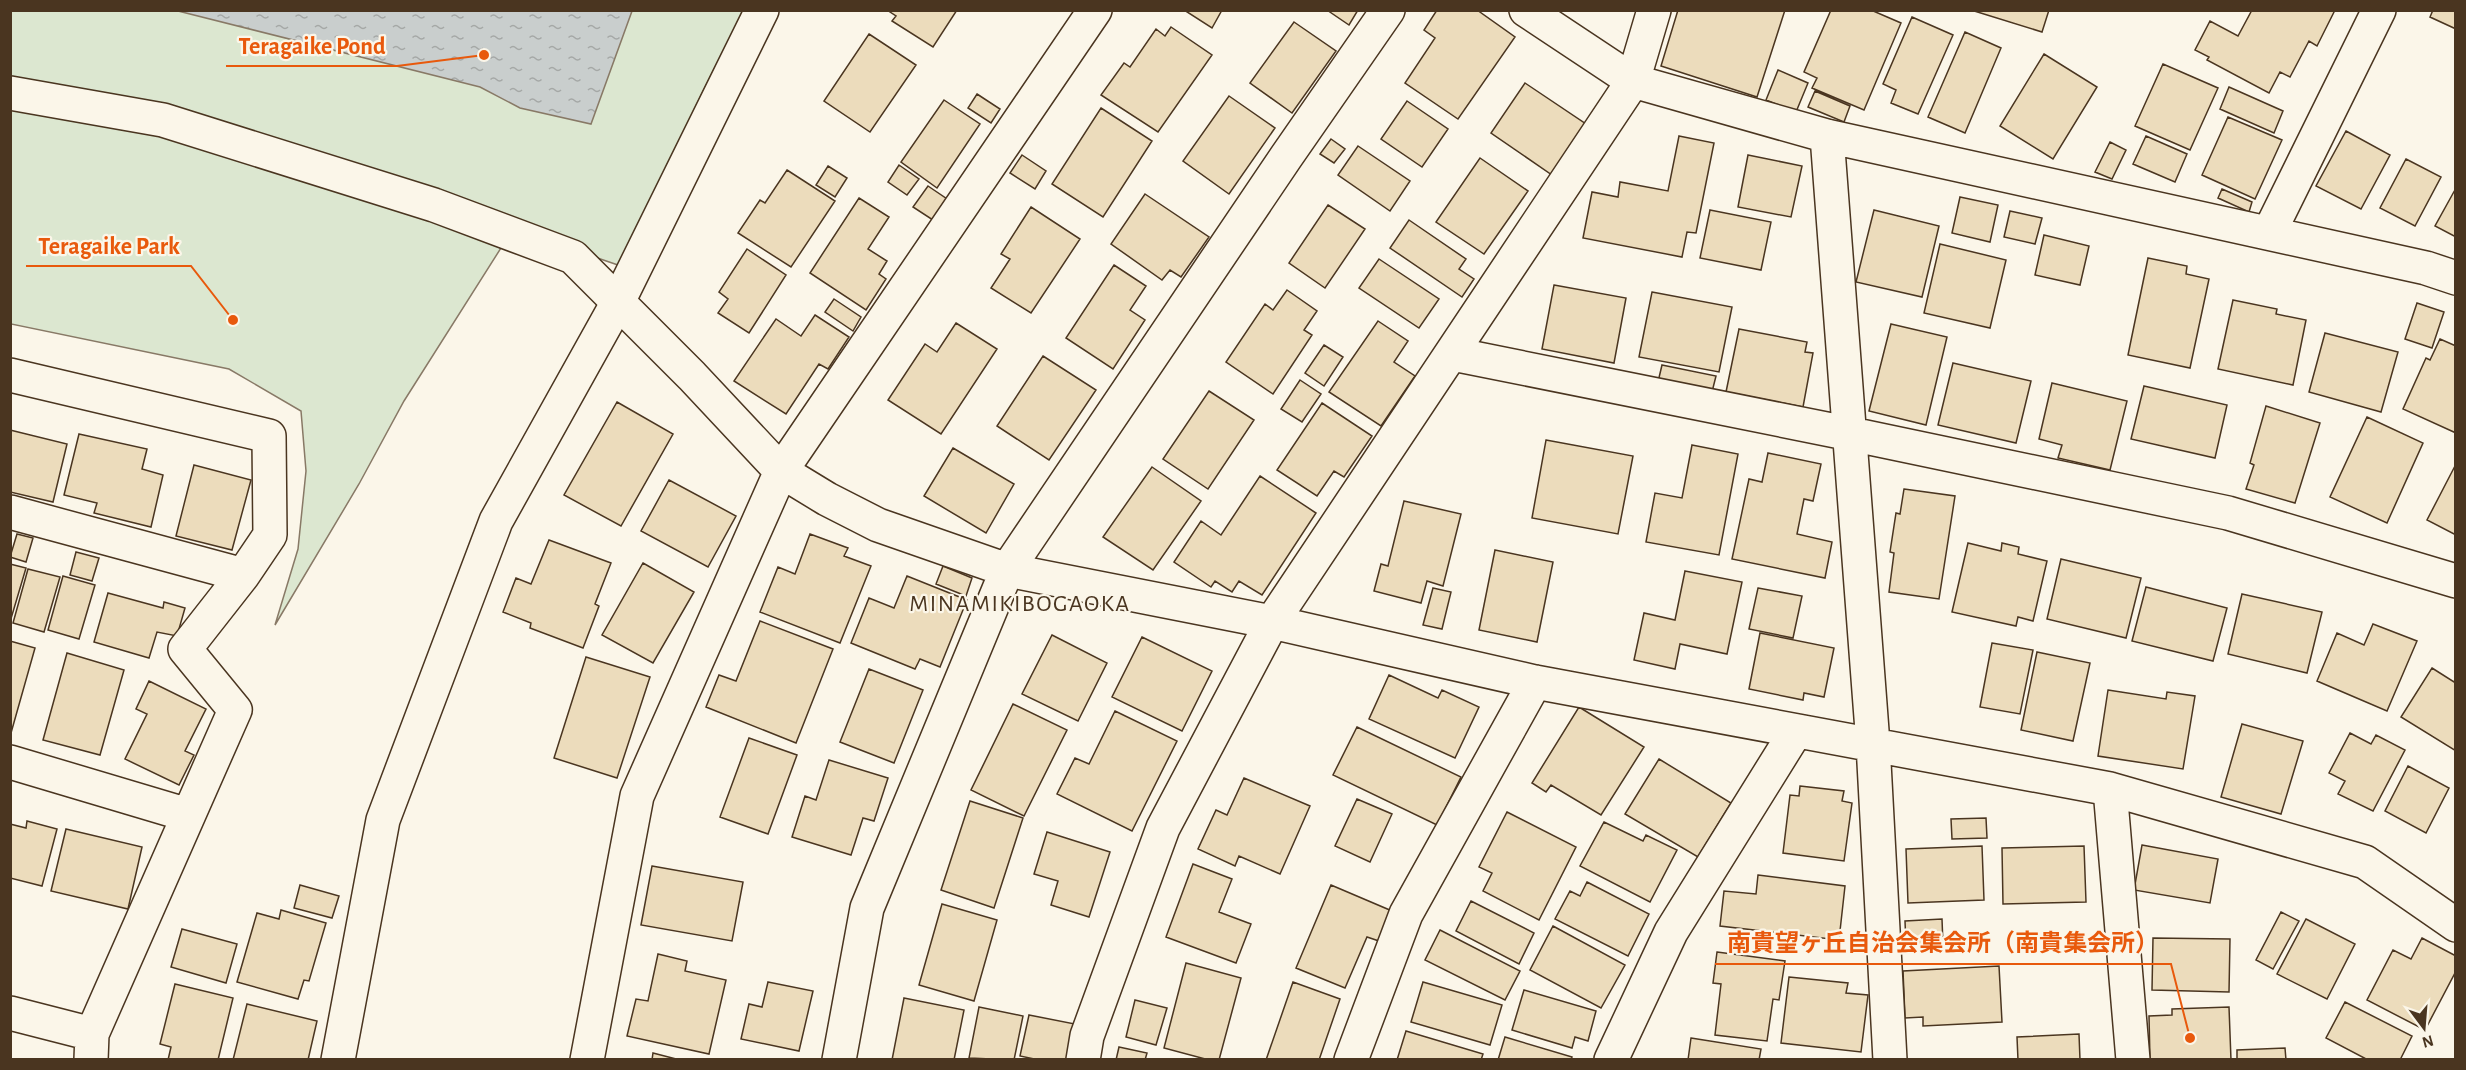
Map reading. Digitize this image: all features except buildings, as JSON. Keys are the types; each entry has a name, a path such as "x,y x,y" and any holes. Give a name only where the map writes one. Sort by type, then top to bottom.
{"street":[{"path":"338,1059 383,819 496,521 618,302 762,10"},
{"path":"587,1059 637,796 781,471 1095,10"},
{"path":"839,1059 867,908 1007,570 1388,10"},
{"path":"1526,10 1633,81 1827,136 2426,268 2456,278"},
{"path":"1083,1059 1087,1036 1163,828 1272,622 1453,354 1633,81 1654,10"},
{"path":"2269,233 2379,10"},
{"path":"10,93 163,120 434,205 573,257 692,376 781,471 827,499 878,525 1007,570 1272,622 1535,682 2110,789 2365,862 2456,926"},
{"path":"1827,136 1873,744 1890,1059"},
{"path":"1453,354 2228,513 2456,581"},
{"path":"10,375 269,436 270,535 243,575 185,649 235,710 91,1047 10,1013"},
{"path":"10,512 243,575"},
{"path":"1351,1059 1406,914 1535,682"},
{"path":"1611,1059 1671,932 1796,731"},
{"path":"10,762 188,816"},
{"path":"2110,789 2133,1059"}],"green space":[{"path":"10,11 744,11 618,265 513,229 404,401 359,484 275,625 298,549 306,471 301,411 229,369 11,324"}],"water":[{"path":"632,10 591,124 520,108 480,87 178,11"}],"place":[{"name":"Teragaike Pond","path":"484,55"},
{"name":"Teragaike Park","path":"233,320"},
{"name":"南貴望ヶ丘自治会集会所（南貴集会所）","path":"2190,1038"}],"district":[{"name":"MINAMIKIBOGAOKA","path":"1020,604"}]}
